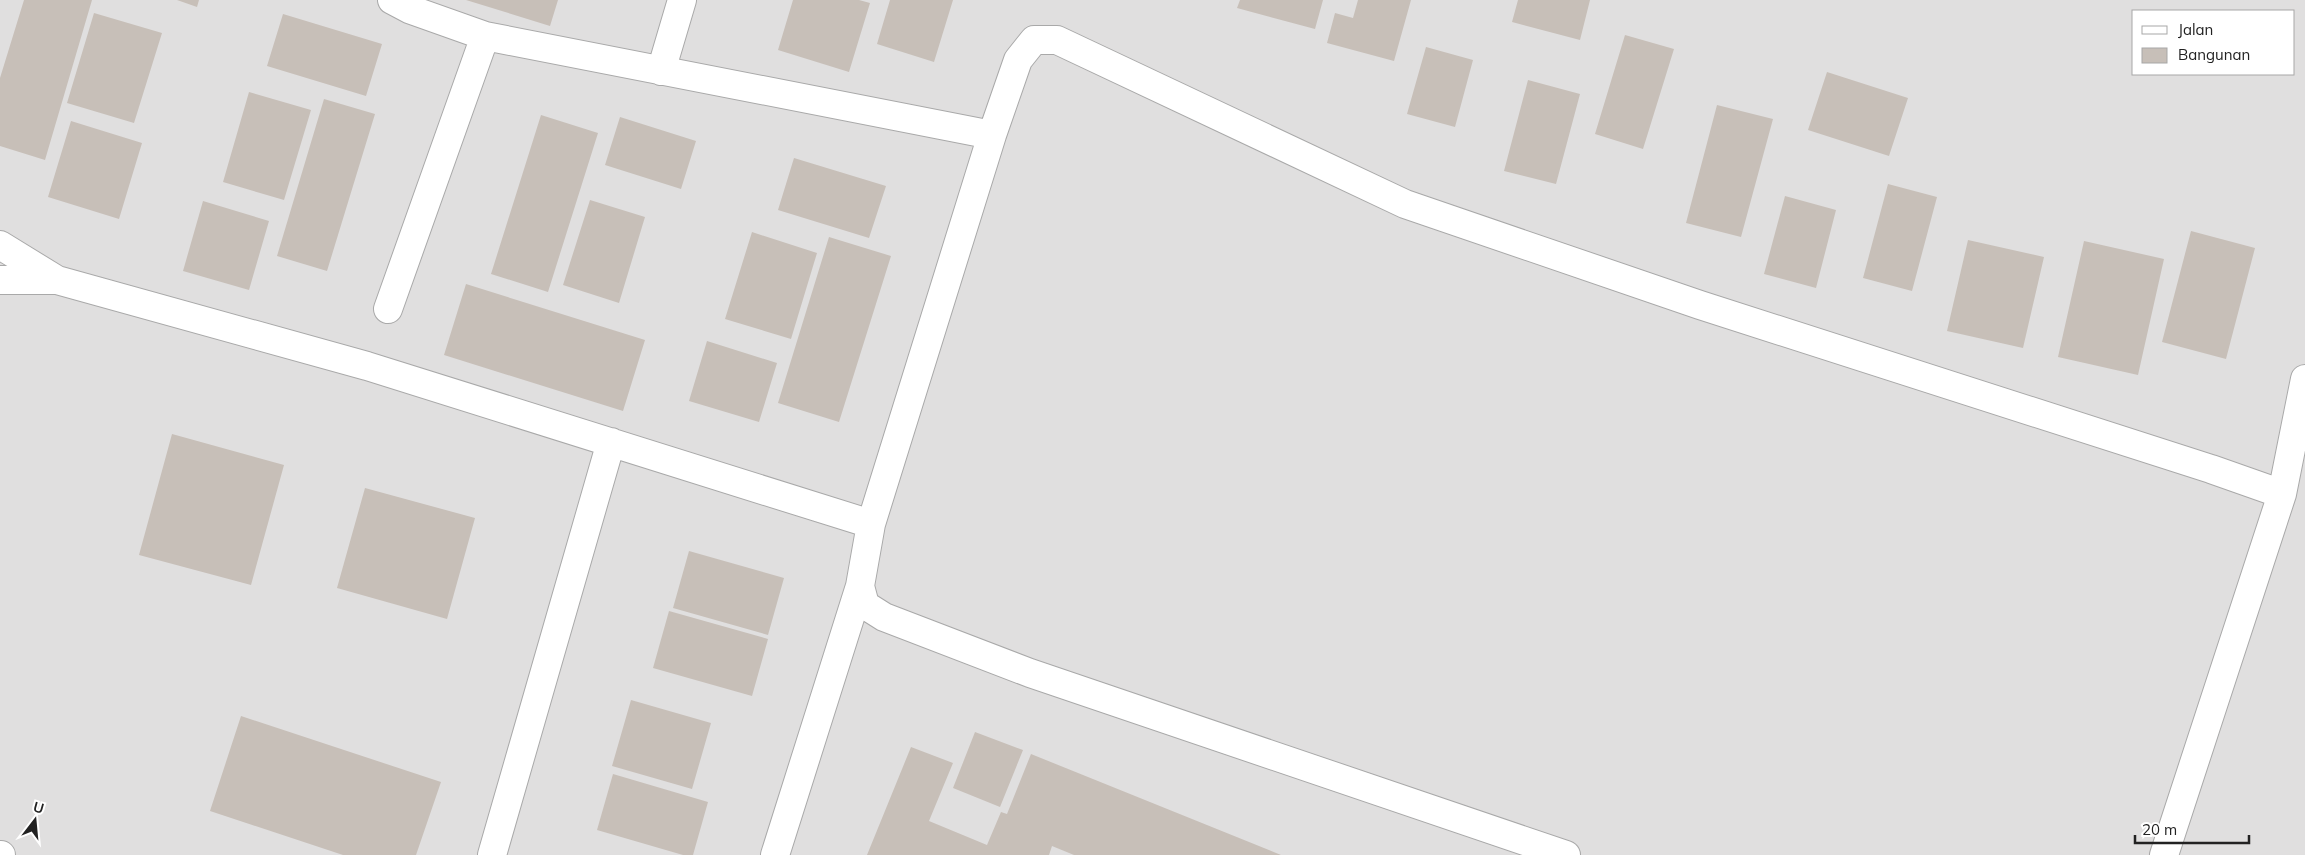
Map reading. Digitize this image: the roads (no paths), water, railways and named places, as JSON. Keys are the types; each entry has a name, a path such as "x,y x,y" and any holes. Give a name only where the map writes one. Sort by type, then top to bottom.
{"street":[{"path":"392,0 409,9 485,36 992,136"},
{"path":"661,71 682,0"},
{"path":"388,308 485,36"},
{"path":"775,855 860,586 871,524 992,136 1018,60 1034,40 1057,40 1405,204 1700,305 2211,469 2282,494"},
{"path":"0,244 56,280"},
{"path":"0,280 56,280 368,366 871,524"},
{"path":"2164,855 2282,494 2305,380"},
{"path":"492,855 611,442"},
{"path":"860,586 865,606 893,620 1030,672 1566,855"}]}
